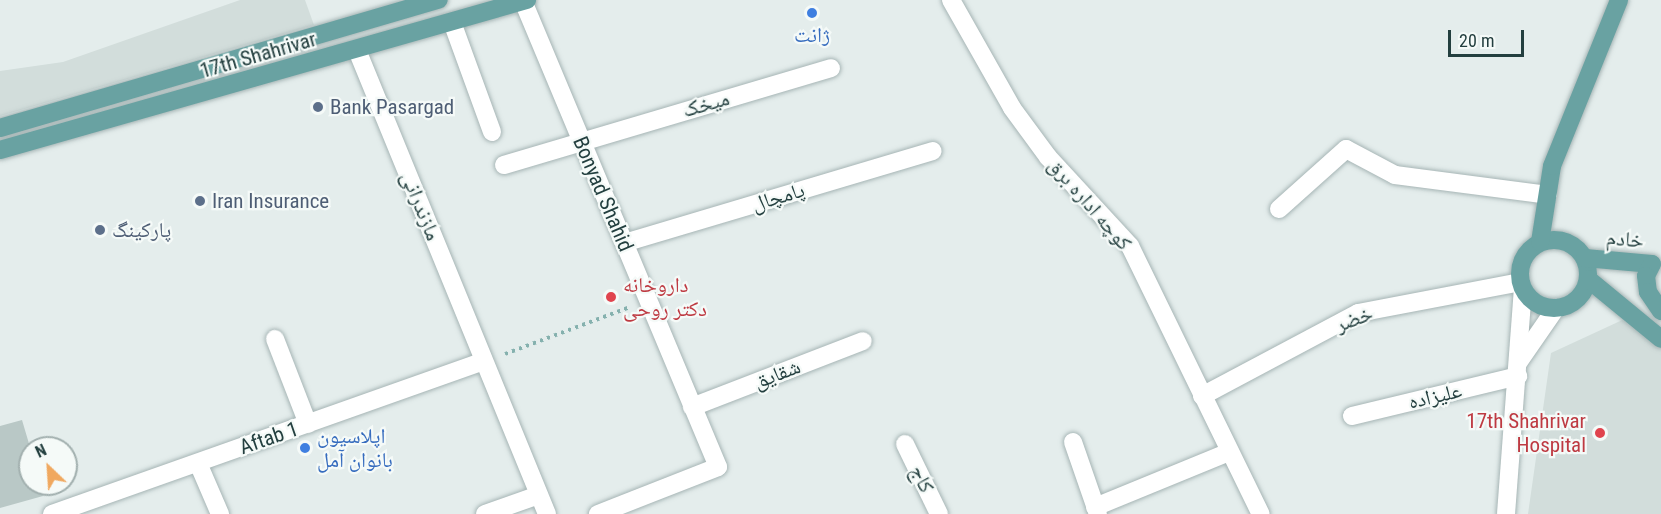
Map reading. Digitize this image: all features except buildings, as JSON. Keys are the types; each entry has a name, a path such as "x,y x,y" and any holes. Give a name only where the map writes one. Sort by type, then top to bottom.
{"main road":[{"name":"17th Shahrivar","path":"0,128 439,0"},
{"path":"1540,242 1574,245 1585,258 1588,279 1578,299 1556,309 1536,304 1521,286 1522,259 1540,242 1552,166 1619,0"},
{"name":"17th Shahrivar","path":"0,150 525,1"},
{"name":"خادم","path":"1585,258 1657,264"},
{"path":"1657,264 1646,276 1648,292 1661,311"},
{"path":"1588,279 1661,339"}],"street":[{"name":"کوچه اداره برق","path":"951,0 1012,108 1048,157 1130,246 1261,514"},
{"name":"Bonyad Shahid","path":"525,1 718,467 598,514"},
{"path":"452,22 492,132"},
{"name":"مازندرانی","path":"357,50 547,514"},
{"name":"میخک","path":"504,165 581,140 831,68"},
{"path":"1279,209 1346,149 1395,175 1548,195"},
{"name":"پامچال","path":"624,243 933,151"},
{"name":"خضر","path":"1202,396 1358,313 1521,286"},
{"path":"1506,514 1518,370 1521,286"},
{"path":"1518,370 1556,309"},
{"path":"275,339 308,424"},
{"name":"شقایق","path":"692,407 862,342"},
{"name":"Aftab 1","path":"52,514 484,361"},
{"name":"علیزاده","path":"1352,416 1518,370"},
{"path":"1073,442 1096,510 1229,452"},
{"name":"کاج","path":"904,444 939,514"},
{"path":"198,463 220,514"},
{"path":"485,514 539,495"}],"path":[{"path":"484,361 648,300"}],"shaded area":[{"path":"240,0 305,0 314,25 0,116 0,71 63,62"},
{"name":"17th Shahrivar Hospital","path":"1631,316 1661,346 1661,514 1528,514 1551,353"}],"place":[{"name":"ژانت","path":"812,13"},
{"name":"Bank Pasargad","path":"318,107"},
{"name":"Iran Insurance","path":"200,201"},
{"name":"پارکینگ","path":"100,230"},
{"name":"داروخانه دکتر روحی","path":"611,297"},
{"name":"17th Shahrivar Hospital","path":"1600,433"},
{"name":"اپلاسیون بانوان آمل","path":"305,448"}]}
